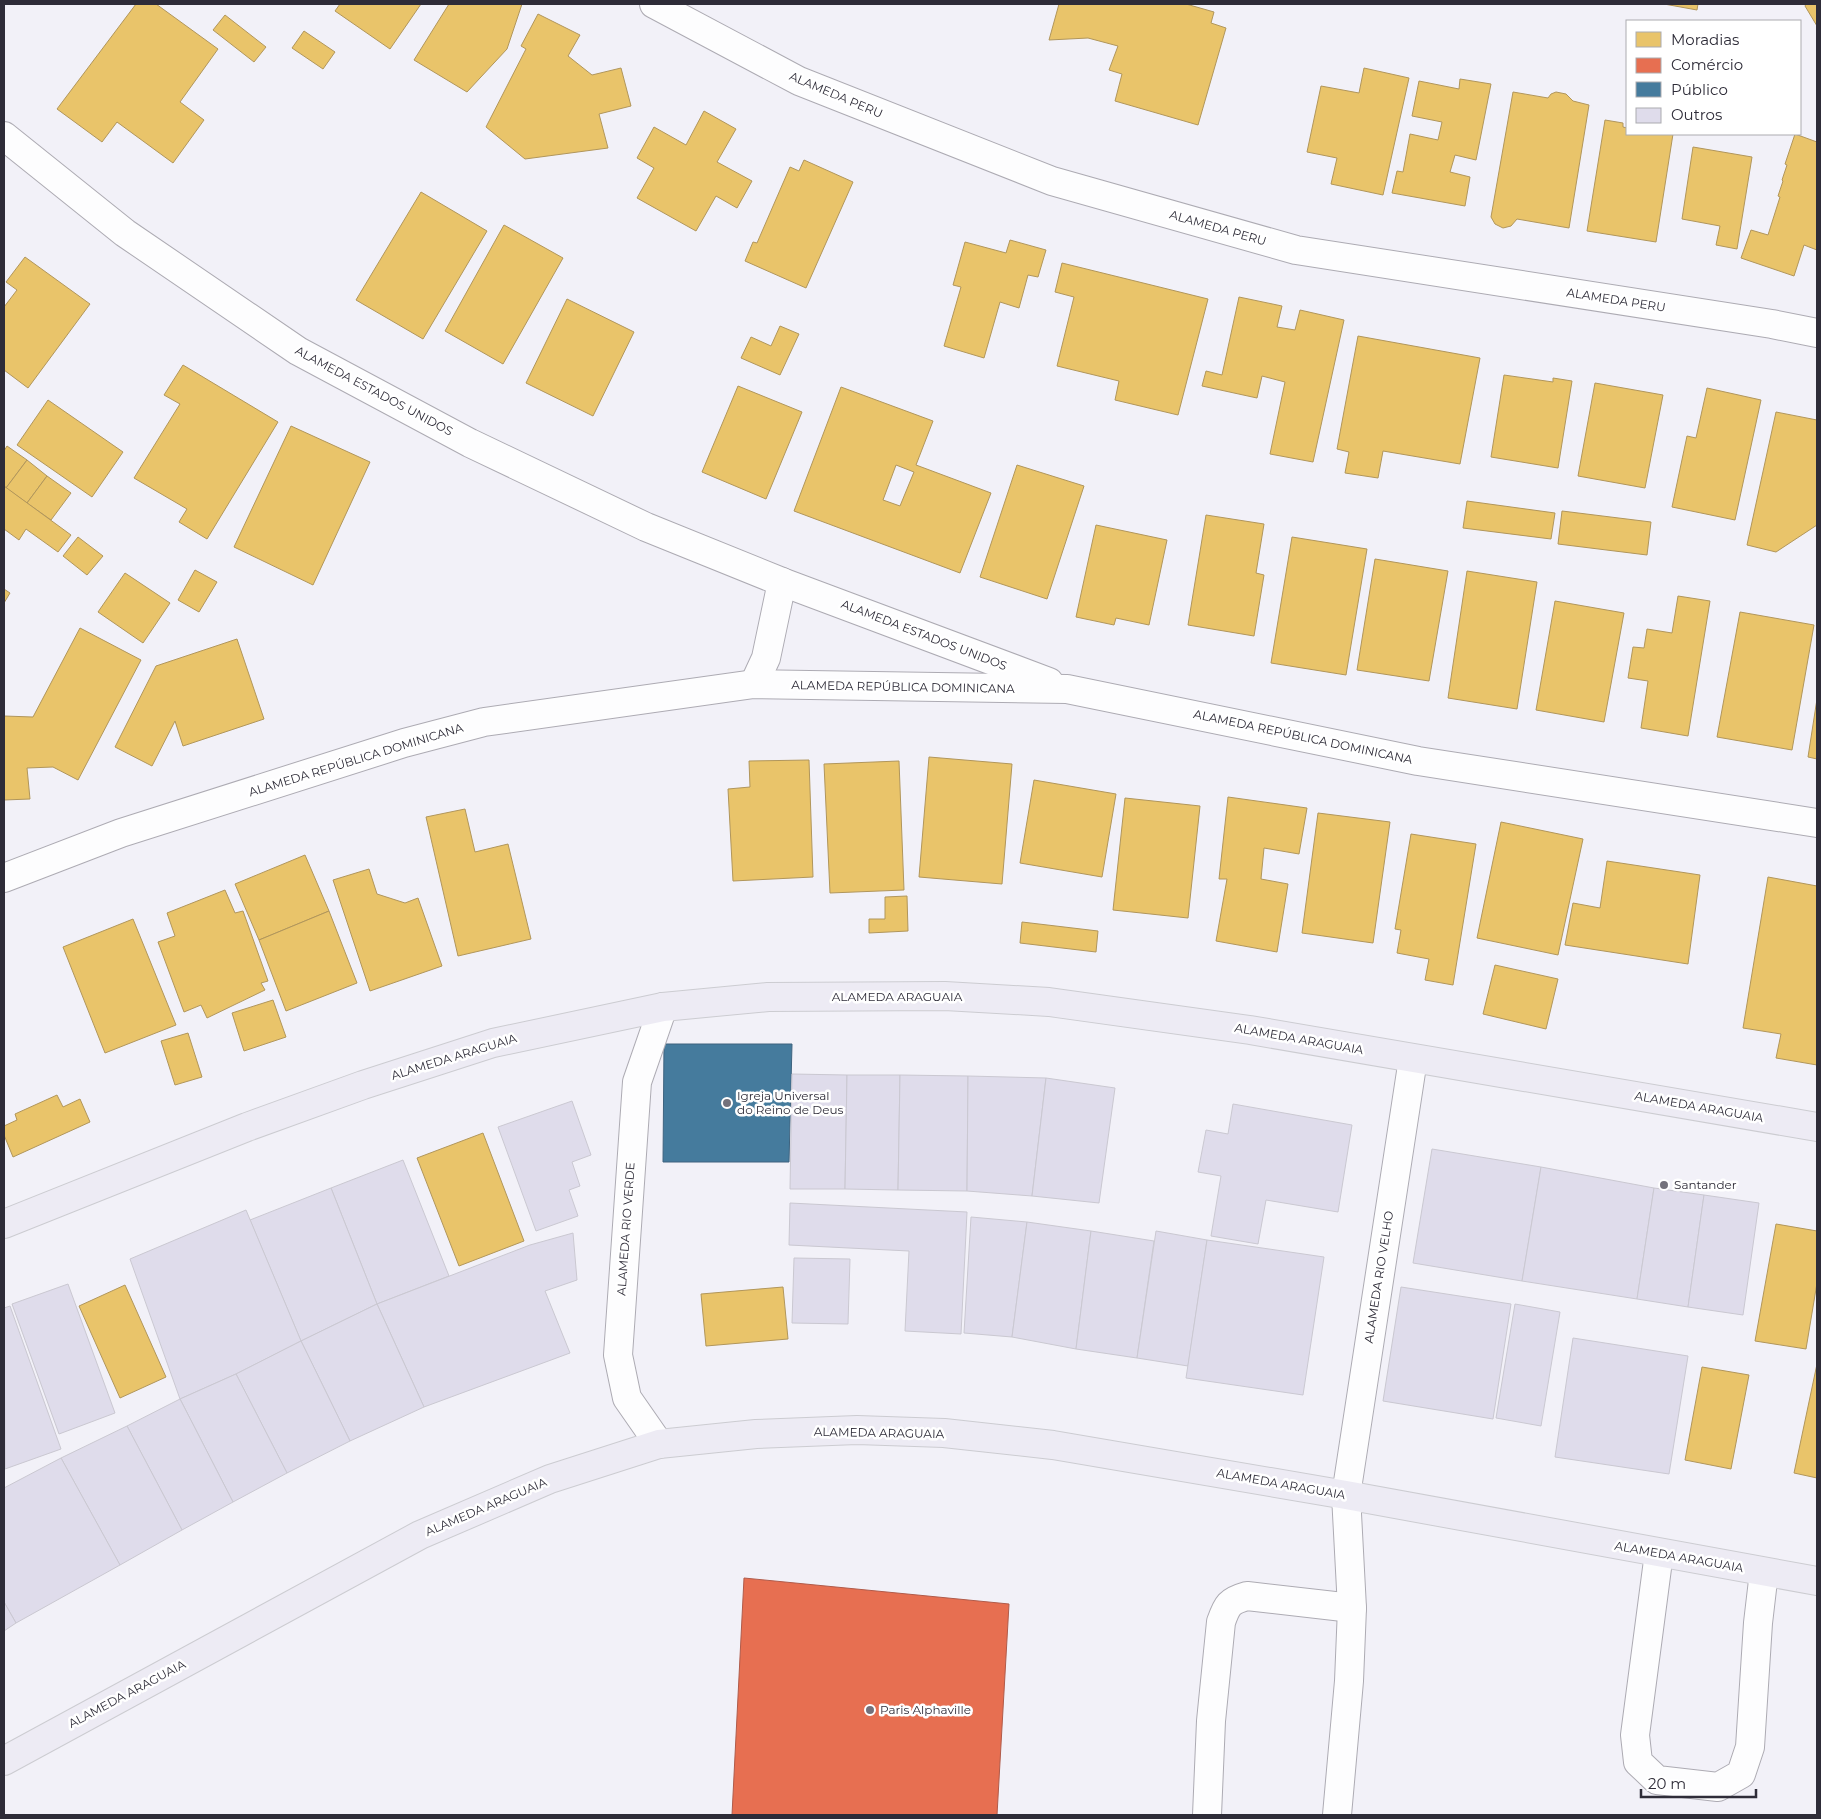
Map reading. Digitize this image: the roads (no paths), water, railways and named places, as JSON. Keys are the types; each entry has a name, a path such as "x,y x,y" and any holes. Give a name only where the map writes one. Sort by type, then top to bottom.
{"main road":[{"name":"ALAMEDA ARAGUAIA","path":"4,1224 247,1127 363,1085 493,1043 663,1007 778,997 945,996 1049,1002 1250,1030 1817,1127"},
{"name":"ALAMEDA ARAGUAIA","path":"4,1761 420,1535 550,1480 659,1444 765,1433 857,1430 944,1433 1053,1444 1346,1495 1817,1581"}],"street":[{"name":"ALAMEDA PERU","path":"654,4 799,81 1061,184 1296,250 1763,322 1817,333"},
{"name":"ALAMEDA ESTADOS UNIDOS","path":"4,136 124,233 298,351 470,443 646,527 782,582 1067,689"},
{"path":"754,684 766,658 782,582"},
{"name":"ALAMEDA REPÚBLICA DOMINICANA","path":"4,878 121,833 404,743 484,722 754,684 1067,689 1418,761 1817,823"},
{"name":"ALAMEDA RIO VERDE","path":"659,1444 627,1398 618,1355 636,1082 663,1007"},
{"name":"ALAMEDA RIO VELHO","path":"1336,1815 1349,1681 1352,1608 1346,1495 1413,1059"},
{"path":"1659,1553 1635,1735 1638,1762 1657,1780 1718,1786 1741,1774 1750,1747 1758,1624 1764,1572"},
{"path":"1206,1815 1211,1720 1220,1622 1226,1608 1234,1599 1247,1596 1352,1608"}],"place":[{"name":"Igreja Universal do Reino de Deus","path":"727,1103"},
{"name":"Santander","path":"1664,1185"},
{"name":"Paris Alphaville","path":"870,1710"}]}
